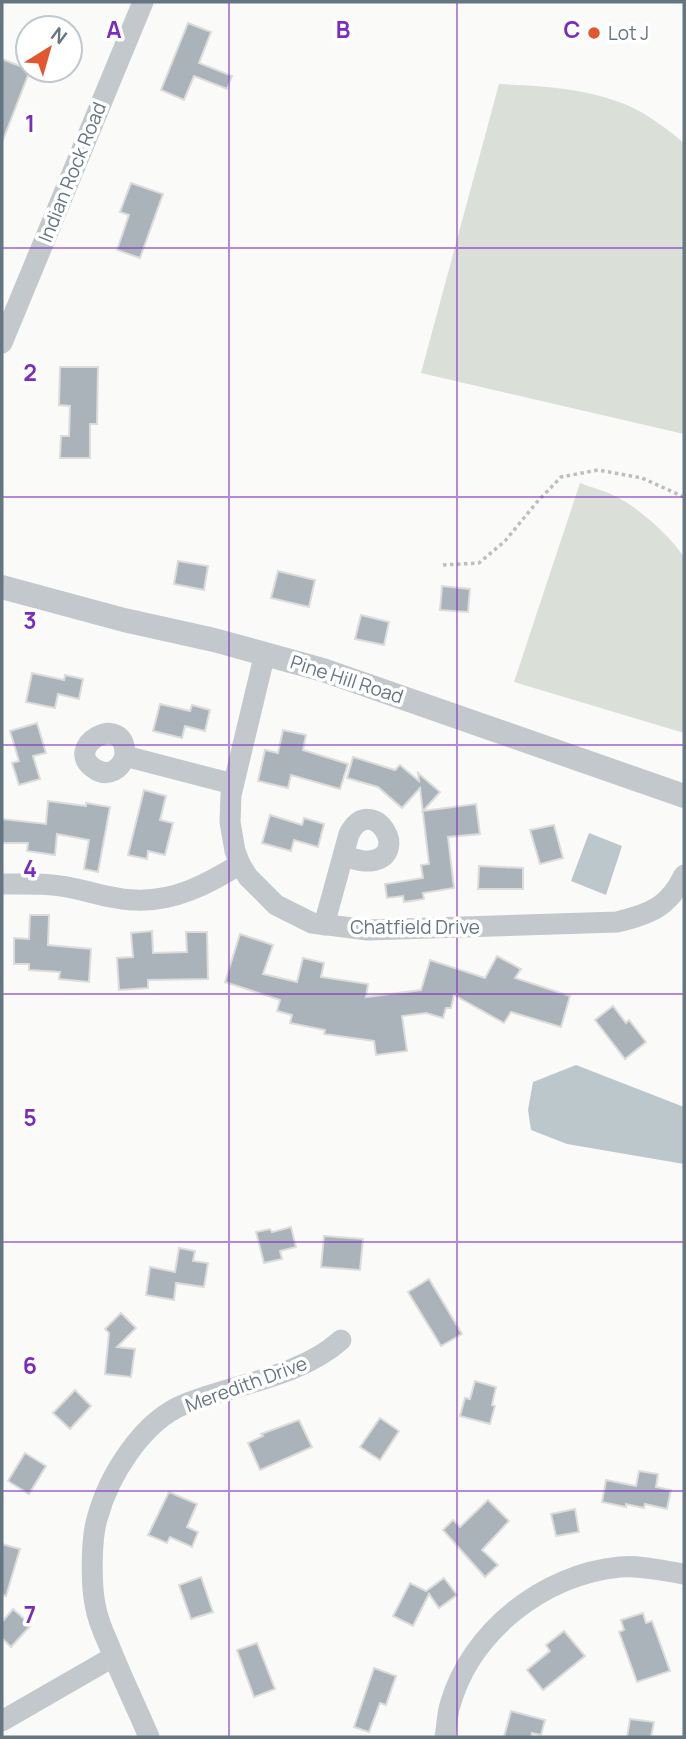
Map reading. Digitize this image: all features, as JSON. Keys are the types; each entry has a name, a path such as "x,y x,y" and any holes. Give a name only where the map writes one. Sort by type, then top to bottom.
{"street":[{"name":"Indian Rock Road","path":"2,342 143,2"},
{"name":"Pine Hill Road","path":"2,587 265,653 335,674 684,796"},
{"name":"Chatfield Drive","path":"265,653 230,796 230,822 235,851 248,877 276,905 300,918 324,925 368,930 592,924 677,906 684,876"},
{"path":"125,756 233,784"},
{"path":"324,925 343,856"},
{"path":"2,884 50,885 135,900 158,899 200,887 240,864"},
{"name":"Meredith Drive","path":"149,1737 113,1657 95,1606 93,1581 96,1521 115,1476 136,1442 160,1419 182,1405 306,1364 326,1354 341,1340"},
{"path":"445,1737 449,1706 467,1665 492,1631 531,1598 577,1575 622,1566 684,1574"},
{"path":"2,1721 113,1657"}],"path":[{"path":"443,565 479,563 505,541 561,477 597,470 642,478 684,498"}],"shaded area":[{"path":"499,84 565,89 598,95 644,114 684,143 684,434 421,373"},
{"path":"580,483 613,495 635,508 663,532 684,557 684,733 514,682"},
{"path":"589,833 622,846 606,895 571,881"},
{"path":"576,1065 684,1107 684,1164 567,1144 531,1130 528,1110 533,1082"}],"building":[{"path":"188,23 211,32 199,63 232,76 227,89 194,76 184,100 161,90"},
{"path":"2,59 14,64 14,84 25,84 2,140"},
{"path":"131,183 163,194 140,258 117,250 129,215 120,212"},
{"path":"60,367 98,367 97,424 90,424 90,458 60,458 61,436 69,436 70,406 59,405"},
{"path":"178,561 208,566 204,590 174,584"},
{"path":"278,571 315,580 309,607 271,598"},
{"path":"442,586 470,589 468,612 440,610"},
{"path":"361,615 389,622 384,645 355,639"},
{"path":"32,673 64,680 65,675 83,679 79,699 58,694 55,708 26,702"},
{"path":"160,704 190,711 192,705 210,710 205,731 185,726 182,738 153,731"},
{"path":"37,723 46,753 33,756 40,779 19,785 12,763 19,761 10,731"},
{"path":"283,730 306,735 303,750 348,764 340,789 291,775 288,788 258,781 265,750 278,753"},
{"path":"353,757 395,770 400,765 419,781 418,773 440,792 423,811 476,804 480,834 448,837 454,888 423,893 424,899 404,902 403,896 387,898 385,884 423,878 421,865 429,864 420,788 402,808 378,787 347,778"},
{"path":"144,790 166,796 160,820 173,823 165,855 148,851 147,859 128,855"},
{"path":"48,801 110,807 98,872 84,869 89,840 57,834 55,855 27,851 28,843 2,843 2,819 46,824"},
{"path":"270,815 302,825 304,818 324,824 318,847 294,840 291,851 262,843"},
{"path":"554,825 563,858 540,864 530,830"},
{"path":"479,866 523,868 523,889 478,889"},
{"path":"30,915 49,915 48,945 91,949 89,982 59,979 60,972 29,970 29,964 14,964 14,938 29,939"},
{"path":"152,931 153,953 187,952 186,932 207,932 208,979 148,980 148,988 119,990 117,958 133,957 131,933"},
{"path":"240,934 273,945 263,974 297,982 303,958 324,963 321,977 368,984 366,997 421,990 430,960 485,978 497,956 521,969 515,978 570,996 561,1027 511,1012 504,1023 454,995 451,1008 446,1008 443,1018 426,1013 402,1016 407,1051 376,1055 374,1041 324,1034 325,1030 290,1023 292,1015 277,1011 280,1000 225,982"},
{"path":"613,1006 626,1023 629,1020 646,1042 625,1059 595,1020"},
{"path":"291,1227 296,1247 280,1251 282,1259 264,1263 256,1232 270,1229 272,1232"},
{"path":"324,1236 363,1239 360,1270 321,1267"},
{"path":"179,1248 195,1251 193,1261 208,1263 204,1287 176,1283 174,1300 146,1295 150,1267 175,1272"},
{"path":"429,1279 462,1334 441,1346 408,1292"},
{"path":"121,1313 136,1328 117,1347 135,1349 131,1377 105,1374 109,1333 105,1329"},
{"path":"475,1381 496,1387 490,1424 460,1416 465,1398 470,1399"},
{"path":"75,1390 91,1406 70,1429 53,1413"},
{"path":"380,1418 399,1431 380,1460 360,1447"},
{"path":"299,1420 312,1447 260,1470 248,1443 263,1436 261,1434"},
{"path":"25,1453 46,1466 29,1494 8,1481"},
{"path":"639,1471 658,1474 656,1487 671,1490 667,1509 645,1504 644,1508 602,1502 606,1480 636,1486"},
{"path":"169,1492 197,1504 187,1527 198,1532 192,1547 170,1537 167,1543 148,1535"},
{"path":"488,1500 509,1521 482,1550 498,1565 485,1577 443,1530 453,1520 460,1527"},
{"path":"575,1509 579,1532 556,1536 551,1514"},
{"path":"2,1544 20,1549 6,1596 2,1595"},
{"path":"201,1577 213,1612 191,1619 179,1585"},
{"path":"444,1578 457,1595 439,1608 429,1594 413,1626 393,1616 410,1583 426,1591"},
{"path":"13,1609 31,1625 11,1647 2,1638 2,1622"},
{"path":"643,1613 646,1623 652,1621 670,1671 637,1682 619,1632 624,1630 621,1620"},
{"path":"564,1631 585,1656 543,1690 527,1670 550,1651 546,1645"},
{"path":"257,1643 275,1689 254,1697 237,1650"},
{"path":"374,1668 396,1676 386,1705 380,1703 369,1732 354,1727"},
{"path":"511,1711 545,1720 541,1735 532,1733 531,1737 504,1737"},
{"path":"630,1719 654,1722 651,1737 627,1737"}],"place":[{"name":"Lot J","path":"594,33"}]}
